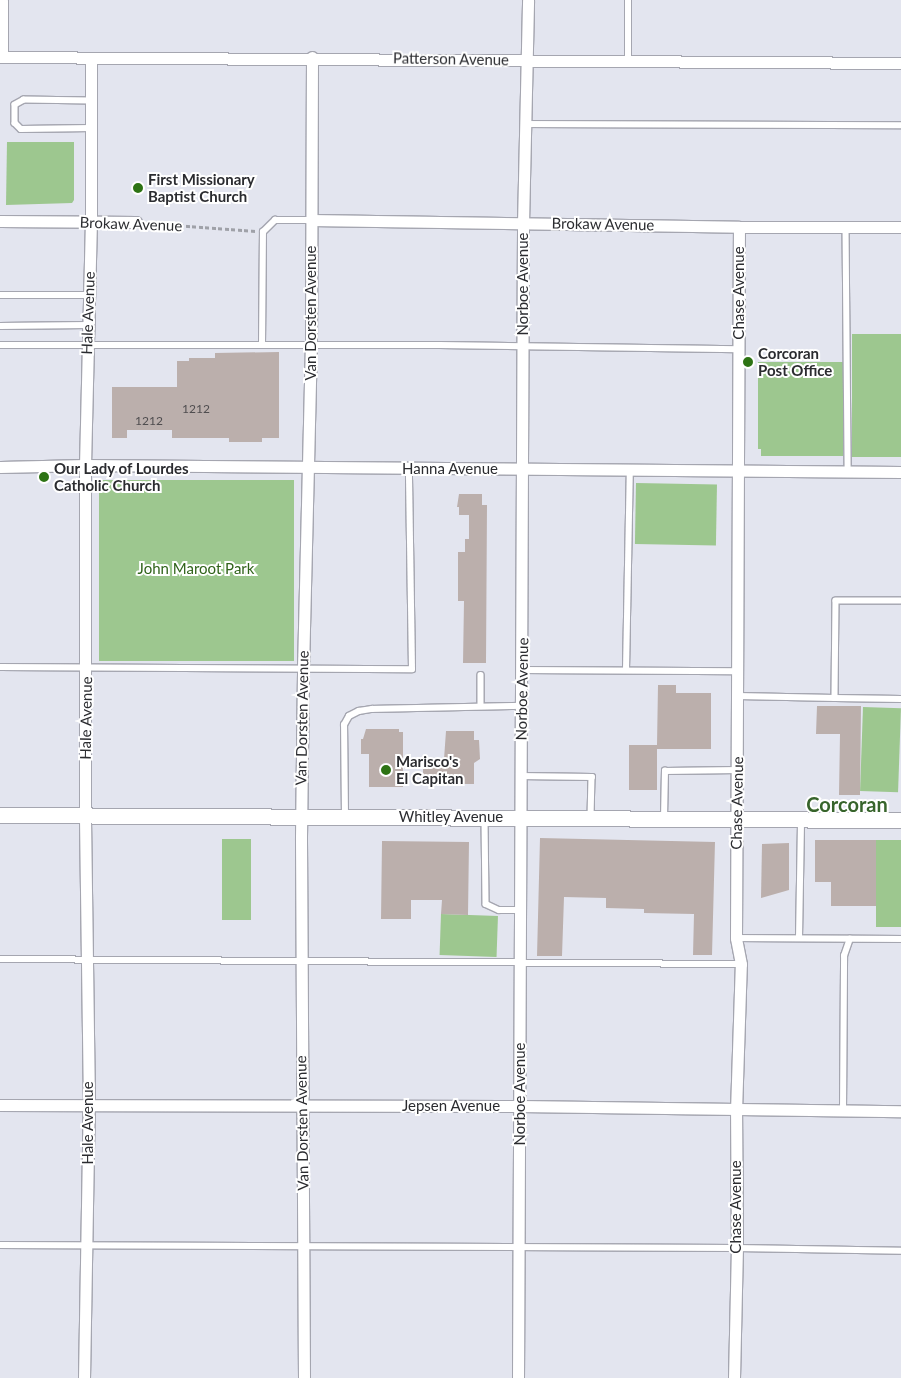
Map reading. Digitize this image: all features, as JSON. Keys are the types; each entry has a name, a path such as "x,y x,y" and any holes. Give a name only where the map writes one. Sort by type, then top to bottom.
{"street":[{"path":"1,56 2,0"},
{"name":"Norboe Avenue","path":"518,1378 521,963 520,776 523,670 522,347 528,0"},
{"name":"Patterson Avenue","path":"1,56 901,63"},
{"name":"Van Dorsten Avenue","path":"304,1378 303,1105 300,960 303,669 311,345 312,57"},
{"name":"Hale Avenue","path":"84,1378 89,1105 85,815 87,668 85,465 91,222 91,58"},
{"name":"Brokaw Avenue","path":"311,220 739,227 901,226"},
{"name":"Brokaw Avenue","path":"0,221 136,222"},
{"name":"Chase Avenue","path":"734,1378 737,1248 736,1111 741,964 736,938 739,227"},
{"name":"Hanna Avenue","path":"0,467 85,465 901,472"},
{"name":"Whitley Avenue","path":"0,815 901,820"},
{"name":"Jepsen Avenue","path":"0,1104 520,1106 736,1111 901,1111"}],"lane":[{"path":"628,0 628,62"},
{"path":"91,101 24,100 15,105 15,123 21,129 91,128"},
{"path":"525,124 901,125"},
{"name":"Brokaw Avenue","path":"263,232 275,220 311,220"},
{"path":"846,226 848,471"},
{"path":"262,344 263,232"},
{"path":"0,294 88,295"},
{"path":"0,326 87,325"},
{"path":"0,345 262,344 739,349"},
{"path":"0,667 412,669 409,469"},
{"path":"626,670 630,470"},
{"path":"835,698 836,601 901,600"},
{"path":"523,670 738,672"},
{"path":"481,675 481,706"},
{"path":"738,696 901,699"},
{"path":"345,816 344,725 349,716 359,711 372,709 522,706"},
{"path":"664,819 665,771 738,770"},
{"path":"520,776 592,777 591,819"},
{"path":"485,818 486,904 499,910 521,910"},
{"path":"799,938 801,820"},
{"path":"736,938 901,939"},
{"path":"843,1111 844,956 850,939"},
{"path":"0,959 741,964"},
{"path":"0,1245 737,1248 901,1251"}],"path":[{"name":"Brokaw Avenue","path":"136,222 263,232"}],"green space":[{"path":"7,142 74,142 74,200 72,203 6,205"},
{"path":"852,334 901,334 901,457 852,457"},
{"path":"758,362 843,362 843,456 761,456 761,449 758,449"},
{"name":"John Maroot Park","path":"99,480 294,480 294,661 99,661"},
{"path":"636,483 717,484 716,545 635,544"},
{"path":"863,707 901,708 898,792 860,791"},
{"path":"222,839 251,839 251,920 222,920"},
{"path":"876,840 901,840 901,927 876,927"},
{"path":"441,914 498,916 497,957 440,955"}],"building":[{"path":"279,352 279,438 262,438 262,442 229,442 229,438 172,438 172,430 127,430 127,438 112,438 112,387 177,387 177,361 189,361 189,358 215,358 215,353"},
{"path":"459,494 482,494 482,505 487,505 486,663 463,663 464,601 458,601 458,552 465,552 465,539 469,539 469,515 459,515 459,507 457,507"},
{"path":"658,685 676,685 676,693 711,693 711,749 657,749 657,790 629,790 629,745 657,745"},
{"path":"817,706 861,706 860,795 839,795 840,734 816,734"},
{"name":"Marisco's El Capitan","path":"366,729 399,729 399,732 403,732 403,787 369,787 369,754 361,754 361,739 363,739"},
{"path":"446,731 474,731 474,740 479,740 480,759 474,763 474,784 453,784 453,780 423,780 423,759 444,759"},
{"path":"540,838 715,842 712,955 693,955 694,914 644,913 644,909 606,908 606,898 564,897 562,956 537,956"},
{"path":"815,840 876,840 876,906 831,906 831,882 815,882"},
{"path":"382,841 469,842 468,915 441,914 442,900 411,900 411,919 381,919"},
{"path":"789,843 789,890 761,898 762,844"}],"place":[{"name":"First Missionary Baptist Church","path":"138,188"},
{"name":"Corcoran Post Office","path":"748,362"},
{"name":"Our Lady of Lourdes Catholic Church","path":"44,477"},
{"name":"Marisco's El Capitan","path":"386,770"}],"district":[{"name":"Corcoran","path":"847,804"}]}
